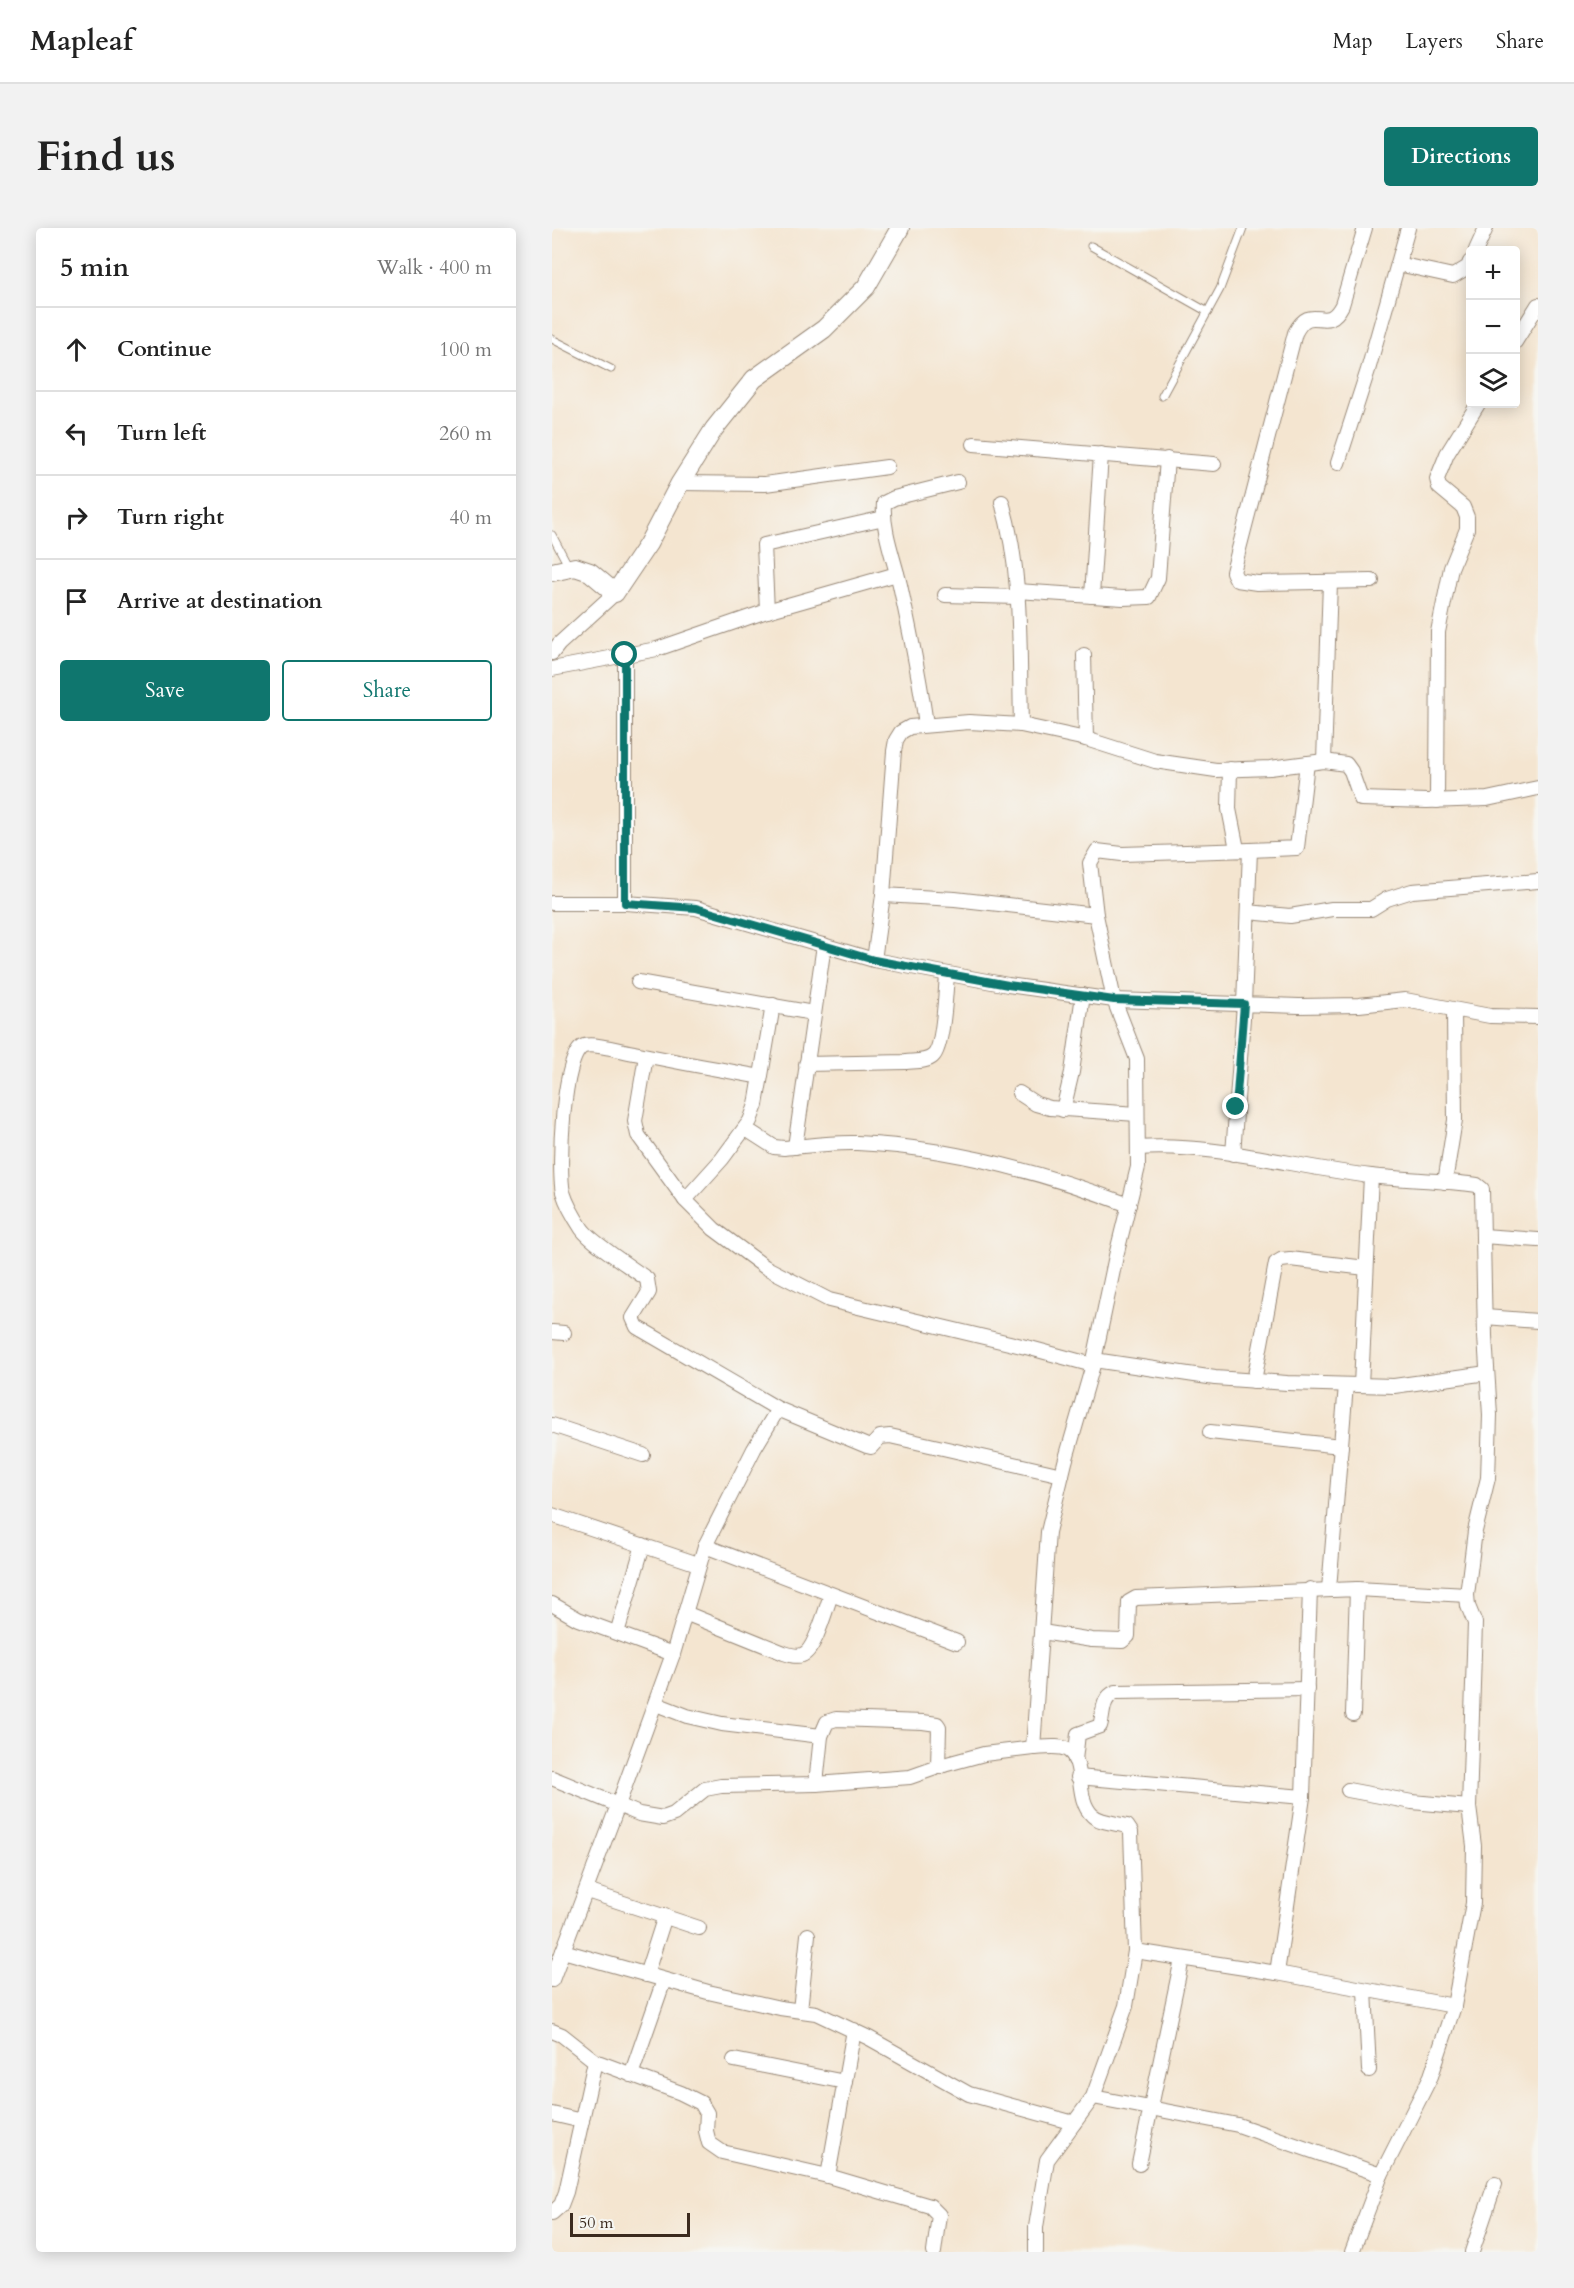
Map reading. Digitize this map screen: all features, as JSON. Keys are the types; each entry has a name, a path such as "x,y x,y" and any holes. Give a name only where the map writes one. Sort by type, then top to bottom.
{"street":[{"path":"552,654 559,644 615,593 648,544 680,483 714,429 754,379 824,329 866,287 900,228"},
{"path":"1365,228 1337,315 1330,318 1308,317 1301,321 1295,333 1257,484 1233,566 1234,577 1243,582 1372,581"},
{"path":"1338,463 1368,370 1408,228"},
{"path":"1478,246 1486,228"},
{"path":"1398,264 1453,276 1466,268"},
{"path":"1520,334 1538,305"},
{"path":"1437,801 1438,632 1451,568 1467,529 1467,517 1463,507 1439,487 1437,479 1447,454 1476,408"},
{"path":"974,444 1214,464"},
{"path":"1092,596 1101,454"},
{"path":"945,594 1149,597 1158,578 1167,459"},
{"path":"680,483 765,484 887,467"},
{"path":"926,725 921,690 884,518 884,504 886,501 958,482"},
{"path":"1002,502 1011,532 1017,594 1021,725"},
{"path":"767,610 764,545 884,518"},
{"path":"561,570 575,567 590,572 615,593"},
{"path":"552,669 657,649 767,610 897,574"},
{"path":"1324,761 1330,582"},
{"path":"625,655 625,903"},
{"path":"1084,655 1086,739"},
{"path":"874,960 883,895 896,740 901,732 910,727 969,722 1021,725 1086,739 1155,761 1216,770 1270,768 1324,761 1346,764 1351,771 1360,799 1437,801 1487,799 1538,788"},
{"path":"1033,1748 1048,1532 1094,1363 1138,1167 1137,1059 1114,1000 1096,915 1090,863 1097,851 1122,854 1297,848 1307,763"},
{"path":"1230,769 1228,809 1244,850 1248,912 1233,1154"},
{"path":"1248,912 1290,916 1332,909 1371,909 1387,899 1412,891 1536,884"},
{"path":"883,895 955,899 1096,915"},
{"path":"552,903 625,903 696,908 874,960 1008,985 1114,1000 1299,1006 1359,1005 1405,1000 1490,1016 1538,1017"},
{"path":"795,1147 824,945"},
{"path":"806,1064 906,1062 933,1056 938,1049 942,1029 948,974"},
{"path":"638,982 813,1013"},
{"path":"1063,1110 1072,1072 1083,995"},
{"path":"684,1200 746,1129 756,1105 773,1005"},
{"path":"1445,1182 1455,1120 1454,1010"},
{"path":"760,1077 584,1046 574,1057 568,1077 563,1115 561,1174 563,1191 568,1205 584,1231 647,1279 649,1292 633,1318 637,1327 778,1409 867,1446 871,1447 880,1437 890,1436 1062,1475"},
{"path":"646,1056 636,1121 638,1135 684,1200 714,1229 765,1267 829,1300 1094,1363 1215,1378 1394,1386 1487,1373"},
{"path":"1018,1093 1036,1104 1063,1110 1137,1114"},
{"path":"746,1129 774,1147 854,1143 916,1148 1070,1183 1128,1205"},
{"path":"1138,1148 1164,1146 1233,1154 1371,1176 1480,1186 1483,1197 1485,1317 1490,1415 1488,1478 1475,1531 1467,1595 1468,1606 1475,1623 1469,1807 1474,1846 1473,1903 1454,2006 1431,2076 1381,2175 1352,2252"},
{"path":"1361,1385 1371,1176"},
{"path":"1483,1236 1538,1240"},
{"path":"1254,1381 1276,1263 1290,1259 1366,1268"},
{"path":"1485,1317 1538,1321"},
{"path":"1329,1589 1346,1385"},
{"path":"552,1980 656,1704 705,1546 754,1449 778,1409"},
{"path":"552,1425 643,1455"},
{"path":"1210,1432 1341,1446"},
{"path":"552,1515 698,1564"},
{"path":"617,1634 643,1545"},
{"path":"705,1546 957,1642"},
{"path":"1042,1632 1092,1640 1122,1641 1128,1636 1128,1606 1131,1599 1310,1589 1413,1590 1467,1595"},
{"path":"1277,1973 1303,1797 1310,1589"},
{"path":"1353,1714 1357,1589"},
{"path":"685,1614 784,1653 800,1656 806,1653 813,1644 831,1595"},
{"path":"552,1604 578,1619 673,1653"},
{"path":"1036,2252 1036,2227 1047,2160 1093,2097 1126,2006 1135,1951 1131,1832 1127,1826 1094,1817 1087,1810 1082,1798 1075,1760 1078,1734 1100,1726 1104,1702 1110,1694 1116,1692 1306,1689"},
{"path":"656,1704 687,1716 722,1724 821,1736"},
{"path":"816,1784 821,1736 827,1722 836,1719 932,1723 939,1727 938,1767"},
{"path":"552,1778 639,1815 663,1818 674,1814 705,1789 721,1786 816,1784 910,1777 984,1754 1033,1748 1062,1748 1070,1751 1075,1760"},
{"path":"1078,1777 1303,1797"},
{"path":"1348,1790 1403,1801 1469,1807"},
{"path":"587,1891 699,1928"},
{"path":"646,1975 665,1916"},
{"path":"800,2010 808,1935"},
{"path":"552,1940 565,1948 646,1975 708,1992 829,2017 969,2094 1016,2105 1074,2123"},
{"path":"1135,1951 1277,1973 1454,2006"},
{"path":"1139,2164 1182,1959"},
{"path":"631,2074 664,1980"},
{"path":"1365,1990 1369,2070"},
{"path":"828,2176 854,2030"},
{"path":"552,2031 562,2035 595,2061 681,2093 701,2103 707,2113 707,2138 713,2148 828,2176 917,2202 935,2210 939,2215 939,2223 934,2252"},
{"path":"734,2060 845,2082"},
{"path":"552,2213 561,2205 566,2192 595,2061"},
{"path":"1093,2097 1238,2125 1381,2175"},
{"path":"552,2114 582,2121"},
{"path":"1472,2252 1496,2184"}],"lane":[{"path":"1162,396 1220,289 1243,228"},
{"path":"1091,246 1208,312"},
{"path":"552,339 611,369"},
{"path":"552,535 561,570"}],"route":[{"path":"625,655 625,903 696,908 874,960 1008,985 1114,1000 1244,1004 1236,1107"}]}
